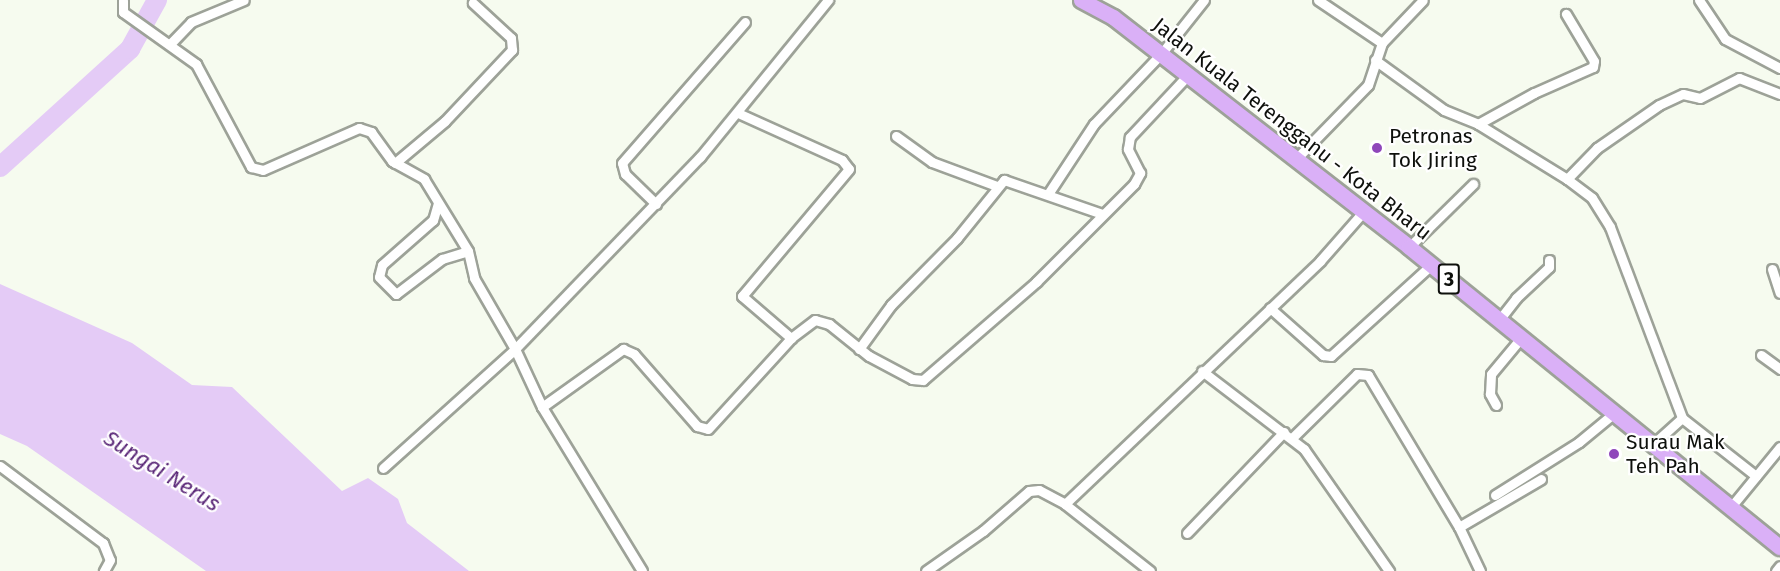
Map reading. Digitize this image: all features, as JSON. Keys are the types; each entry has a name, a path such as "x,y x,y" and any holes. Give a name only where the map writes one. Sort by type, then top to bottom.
{"highway":[{"name":"3","path":"1082,0 1113,17"},
{"name":"3","path":"1099,0 1113,17"},
{"name":"Jalan Kuala Terengganu - Kota Bharu","path":"1113,17 1432,264 1613,414 1780,547"}],"street":[{"path":"123,0 123,12 159,40 170,44 196,64 251,167 263,170 359,128 371,132 395,163 418,174 468,251 474,278 515,349 542,407 642,571"},
{"path":"170,44 191,22 244,0"},
{"path":"383,468 515,349 656,204 738,113 828,0"},
{"path":"1048,194 1098,119 1161,54 1204,0"},
{"path":"1318,0 1382,43"},
{"path":"1296,159 1368,85 1382,43 1423,0"},
{"path":"1699,0 1725,39 1780,68"},
{"path":"395,163 445,121 512,50 511,38 473,3"},
{"path":"1478,124 1534,93 1593,68 1594,61 1566,14"},
{"path":"656,204 625,174 622,163 745,22"},
{"path":"1375,60 1444,110 1478,124 1567,178 1592,198 1605,216 1682,418 1756,476"},
{"path":"542,407 623,349 634,354 697,426 708,429 791,338 807,323 821,320 859,349 912,379 929,377 1031,286 1138,178 1138,167 1128,149 1130,137 1188,75"},
{"path":"1567,178 1592,152 1659,105 1683,94 1700,98 1739,78 1780,94"},
{"path":"738,113 842,160 849,169 742,296 791,338"},
{"path":"896,136 932,162 997,186"},
{"path":"859,349 891,305 957,238 997,186 1011,180 1102,214"},
{"path":"1409,247 1473,184"},
{"path":"438,203 433,220 382,265 379,277 396,294 442,259 468,251"},
{"path":"1065,504 1334,247 1363,212"},
{"path":"1499,320 1549,267 1550,260"},
{"path":"1270,308 1323,355 1331,356 1432,264"},
{"path":"1772,269 1780,293"},
{"path":"1496,405 1490,394 1491,374 1521,338"},
{"path":"1761,355 1780,369"},
{"path":"1202,371 1288,435 1318,467 1389,571"},
{"path":"1187,533 1288,435 1357,374 1368,375 1459,527 1480,571"},
{"path":"1495,495 1579,442 1613,414"},
{"path":"1652,445 1682,418"},
{"path":"1730,508 1780,447"},
{"path":"0,466 103,543 110,560 104,571"},
{"path":"1459,527 1541,479"},
{"path":"926,571 983,531 1029,491 1039,490 1065,504 1150,571"},
{"path":"1776,571 1780,566"}],"water":[{"name":"Sungai Nerus","path":"0,284 132,343 192,385 232,387 342,491 368,478 398,499 407,523 469,571 206,571 27,446 0,434"}],"waterway":[{"path":"0,167 130,49 157,0"}],"place":[{"name":"Petronas Tok Jiring","path":"1377,148"},
{"name":"Surau Mak Teh Pah","path":"1614,454"}]}
